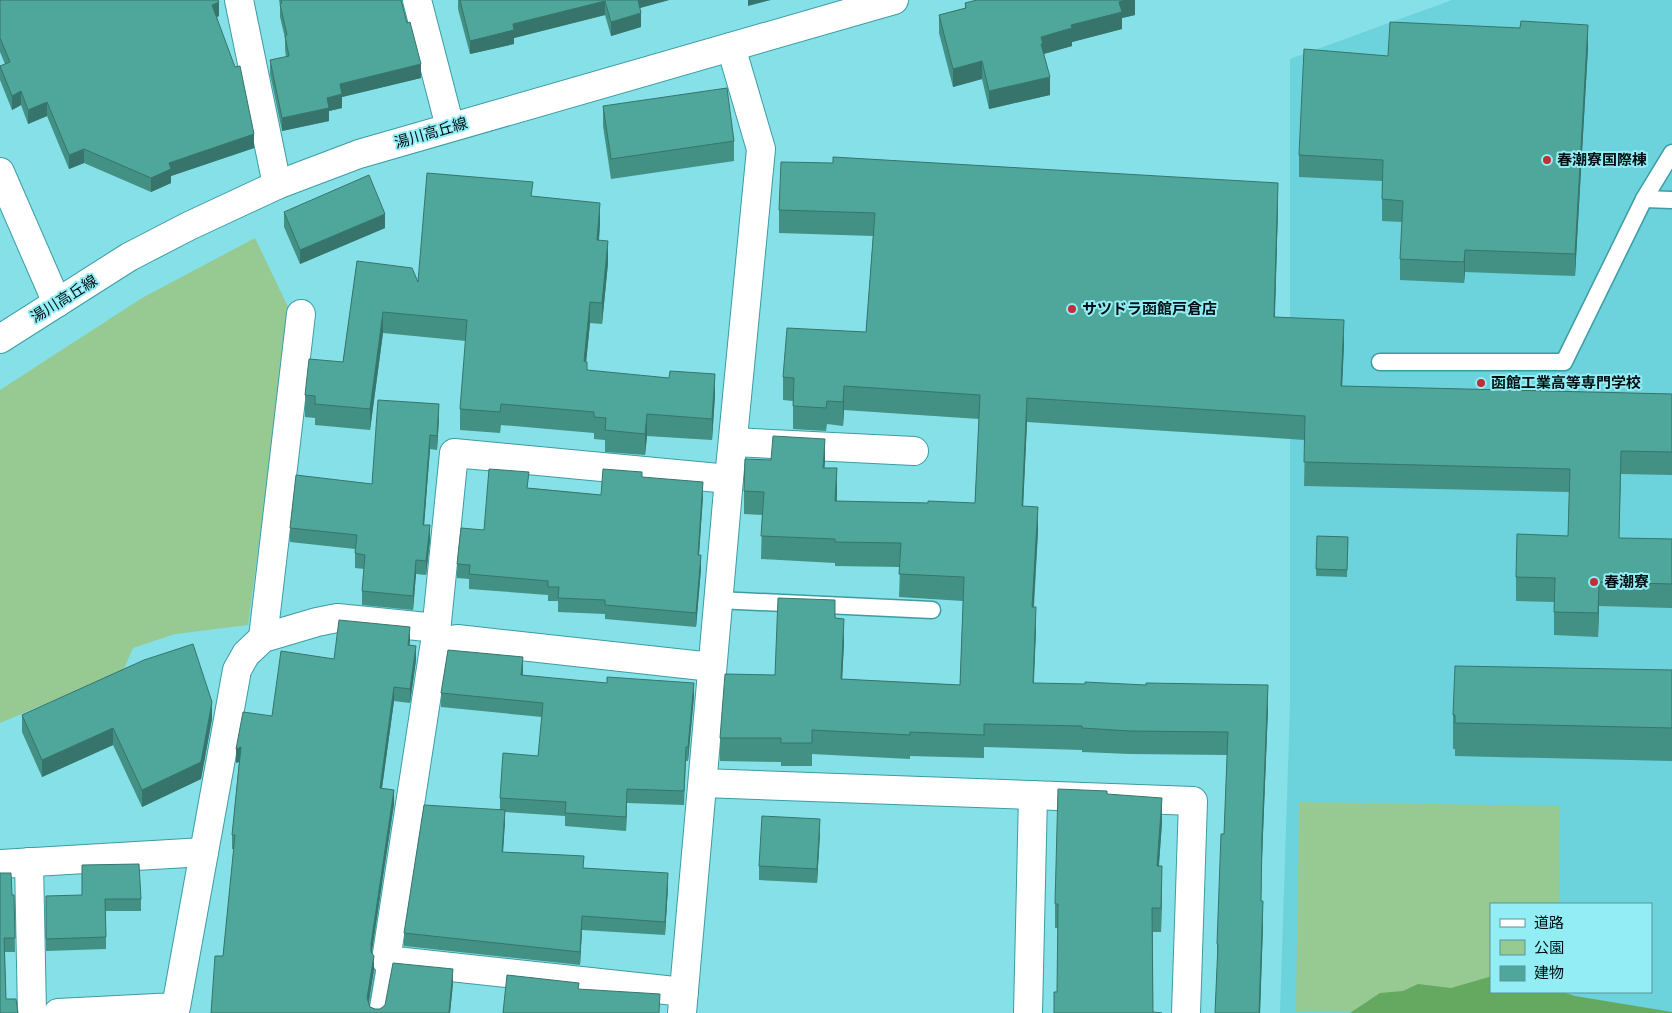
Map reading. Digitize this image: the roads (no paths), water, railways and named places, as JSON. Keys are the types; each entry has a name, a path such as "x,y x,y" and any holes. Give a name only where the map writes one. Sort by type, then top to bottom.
{"street":[{"path":"239,0 277,185"},
{"path":"417,0 450,127"},
{"name":"湯川高丘線","path":"0,339 129,257 189,226 277,185 359,154 894,0"},
{"path":"729,479 454,453 436,635 386,960 683,1003 729,479 761,149 731,47"},
{"path":"0,172 57,303"},
{"path":"263,638 301,314"},
{"path":"733,442 914,451"},
{"path":"58,1013 176,1007 237,670 246,654 263,638 336,618 457,639 712,667"},
{"path":"702,783 1192,801 1186,1013"},
{"path":"1028,1013 1033,795"},
{"path":"0,864 204,852"},
{"path":"29,862 32,1013"}],"lane":[{"path":"1380,362 1564,362 1644,199 1672,153"},
{"path":"1644,199 1672,200"},
{"path":"718,600 932,610"},
{"path":"378,1013 386,960"}],"place":[{"name":"春潮寮国際棟","path":"1547,160"},
{"name":"サツドラ函館戸倉店","path":"1072,309"},
{"name":"函館工業高等専門学校","path":"1481,383"},
{"name":"春潮寮","path":"1594,582"}]}
